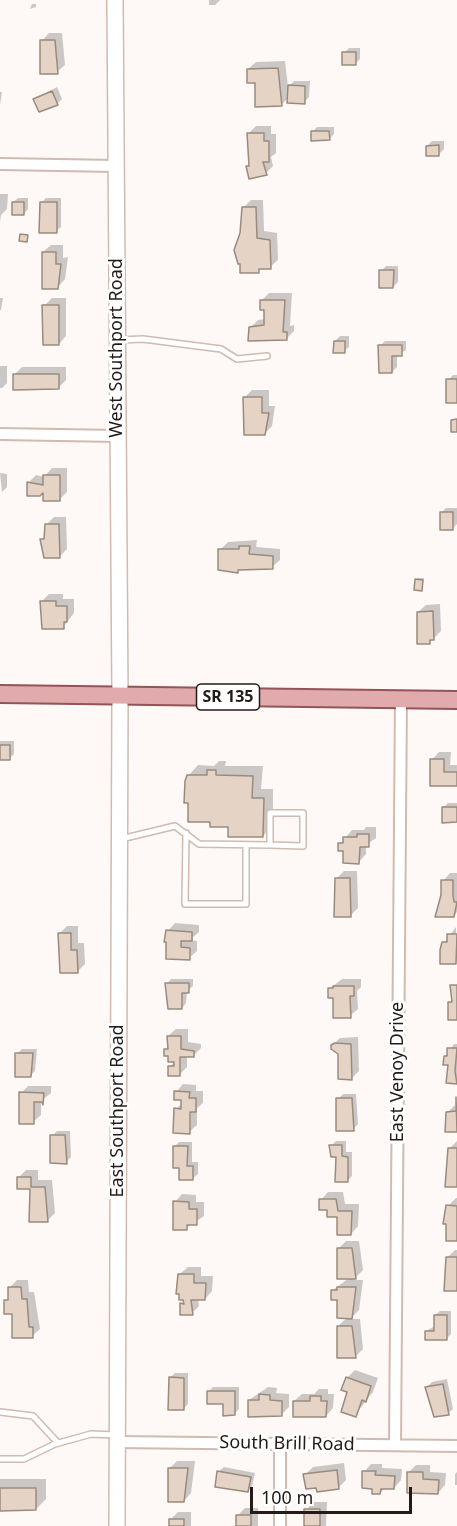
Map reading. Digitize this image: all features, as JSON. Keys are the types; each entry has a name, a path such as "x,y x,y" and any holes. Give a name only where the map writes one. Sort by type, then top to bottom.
{"main road":[{"name":"West Southport Road","path":"115,0 120,695"},
{"name":"SR 135","path":"0,693 457,699"},
{"name":"East Southport Road","path":"117,1526 120,695"}],"street":[{"path":"0,164 116,166"},
{"path":"0,434 118,436"},
{"name":"East Venoy Drive","path":"396,1445 401,699"},
{"name":"South Brill Road","path":"117,1438 280,1444 457,1446"},
{"path":"280,1444 280,1526"}],"lane":[{"path":"117,340 144,339 221,349 237,359 267,356"},
{"path":"119,840 175,826 200,844 303,846 303,813 270,813 270,845"},
{"path":"186,833 185,904 246,904 246,845"},
{"path":"0,1412 29,1414 58,1443"},
{"path":"0,1459 24,1459 58,1443 91,1434 117,1438"}],"building":[{"path":"40,40 55,40 58,74 40,74"},
{"path":"342,52 356,52 356,65 342,65"},
{"path":"278,68 282,106 255,107 255,83 247,83 247,69"},
{"path":"288,85 305,86 305,104 287,103"},
{"path":"52,91 58,105 39,112 33,99"},
{"path":"311,131 329,131 330,140 311,141"},
{"path":"247,133 264,133 264,141 269,141 269,162 263,162 267,175 249,179 246,166 249,166"},
{"path":"439,145 439,156 426,156 426,146"},
{"path":"12,202 24,202 24,215 12,215"},
{"path":"40,202 57,202 57,233 39,233"},
{"path":"242,207 256,207 257,238 270,240 271,269 259,269 259,273 240,273 240,264 238,264 234,250 240,233"},
{"path":"20,234 28,235 27,242 19,241"},
{"path":"42,252 56,252 56,264 61,264 58,289 42,289"},
{"path":"379,270 394,270 393,288 379,288"},
{"path":"260,300 285,300 283,332 287,332 287,340 248,341 249,327 264,325 264,310 260,310"},
{"path":"42,305 59,305 59,345 43,345"},
{"path":"334,341 345,341 345,353 333,353"},
{"path":"378,345 402,345 402,356 392,356 392,373 379,373"},
{"path":"13,374 59,374 59,389 13,390"},
{"path":"446,379 457,379 457,403 446,403"},
{"path":"243,397 262,397 262,413 269,413 265,435 244,435"},
{"path":"457,419 457,432 451,432 451,420"},
{"path":"43,475 60,475 60,501 43,501 43,493 40,496 27,496 27,482 43,485"},
{"path":"440,512 453,512 453,530 440,530"},
{"path":"45,524 59,524 60,558 44,558 40,539 44,539"},
{"path":"239,546 250,546 249,554 273,556 273,569 238,570 238,573 218,570 218,549 239,549"},
{"path":"415,579 423,580 422,591 414,590"},
{"path":"40,601 56,601 56,606 67,606 67,622 64,622 64,629 42,629"},
{"path":"433,611 434,640 430,640 430,644 417,644 417,612"},
{"path":"0,745 10,745 10,760 0,760"},
{"path":"430,759 444,759 444,772 457,772 457,786 430,786"},
{"path":"207,770 216,770 216,775 253,776 252,798 264,798 263,837 228,837 228,827 210,827 210,822 188,822 188,803 184,803 187,775 207,775"},
{"path":"442,807 457,807 457,822 442,823"},
{"path":"357,834 369,834 369,847 360,847 359,864 343,863 343,851 338,851 338,843 343,843 343,837 357,837"},
{"path":"335,878 350,878 351,917 334,917"},
{"path":"441,880 453,880 454,902 457,902 454,917 435,917 441,895"},
{"path":"166,930 192,932 192,941 181,941 181,947 190,948 190,960 166,959 166,942 164,942"},
{"path":"58,933 71,933 71,950 77,950 78,973 60,973"},
{"path":"447,934 457,934 456,964 440,964 440,950 442,942 447,942"},
{"path":"165,983 189,983 189,993 182,993 182,1009 168,1009"},
{"path":"450,985 457,985 457,1020 448,1020 448,1002 452,1002"},
{"path":"333,986 354,986 354,996 350,996 351,1018 333,1018 333,998 328,998 328,988 333,988"},
{"path":"167,1036 181,1036 181,1049 194,1051 194,1057 180,1057 180,1076 168,1076 168,1066 174,1066 174,1062 168,1062 168,1056 164,1056 164,1049 168,1049"},
{"path":"351,1044 352,1080 338,1079 338,1054 331,1049 331,1045"},
{"path":"447,1048 457,1048 455,1071 457,1084 446,1083 448,1065 443,1065 444,1056 447,1056"},
{"path":"15,1053 33,1053 31,1077 15,1077"},
{"path":"174,1091 190,1092 189,1098 196,1098 196,1112 190,1112 190,1134 173,1133 174,1108 181,1109 181,1100 174,1100"},
{"path":"19,1092 44,1093 43,1105 42,1102 34,1102 34,1124 19,1124"},
{"path":"456,1097 457,1132 445,1132 446,1112 456,1111"},
{"path":"336,1098 352,1098 354,1131 336,1131"},
{"path":"50,1135 65,1135 67,1164 50,1163"},
{"path":"329,1145 342,1145 342,1156 348,1157 348,1182 335,1182 336,1157 331,1157"},
{"path":"173,1146 188,1146 187,1166 193,1166 193,1180 179,1180 179,1168 173,1168"},
{"path":"448,1148 457,1148 457,1187 445,1187"},
{"path":"17,1177 31,1177 31,1187 45,1187 48,1222 29,1222 30,1189 17,1189"},
{"path":"319,1199 336,1199 338,1211 352,1211 351,1235 337,1235 337,1217 327,1217 327,1210 319,1210"},
{"path":"173,1201 189,1202 189,1209 197,1209 197,1225 187,1225 187,1230 173,1230"},
{"path":"446,1205 457,1206 457,1241 446,1241 446,1224 443,1224"},
{"path":"337,1248 352,1248 356,1279 337,1279"},
{"path":"446,1257 457,1257 457,1291 444,1291"},
{"path":"178,1274 194,1274 194,1283 206,1283 205,1300 191,1300 193,1315 180,1315 180,1303 184,1304 183,1300 179,1300 179,1294 176,1294"},
{"path":"8,1287 21,1287 22,1299 27,1299 29,1327 33,1327 33,1338 12,1338 12,1314 4,1314 4,1300 8,1300"},
{"path":"337,1287 356,1287 352,1319 337,1318 337,1300 331,1300 331,1290 337,1290"},
{"path":"434,1315 447,1315 447,1340 425,1340 425,1331 434,1331"},
{"path":"337,1326 352,1326 356,1358 337,1358"},
{"path":"169,1377 184,1378 184,1410 168,1410"},
{"path":"346,1377 371,1386 366,1402 362,1400 356,1417 341,1412 347,1392 341,1390"},
{"path":"443,1384 449,1415 434,1417 425,1387"},
{"path":"207,1391 235,1391 235,1415 223,1416 223,1404 207,1404"},
{"path":"259,1394 270,1395 270,1400 282,1401 282,1416 248,1417 248,1400 259,1400"},
{"path":"310,1396 321,1396 321,1401 327,1401 326,1417 293,1417 293,1401 310,1401"},
{"path":"168,1468 188,1468 184,1502 168,1502"},
{"path":"337,1470 339,1489 317,1492 316,1488 306,1489 303,1474"},
{"path":"217,1471 251,1477 248,1492 215,1487"},
{"path":"362,1471 376,1471 375,1475 395,1476 394,1489 381,1489 380,1494 372,1494 372,1489 362,1488"},
{"path":"407,1472 423,1472 423,1479 439,1480 438,1494 407,1493"},
{"path":"0,1488 36,1488 36,1510 0,1511"},
{"path":"304,1509 320,1509 320,1526 304,1526"},
{"path":"236,1515 251,1515 251,1526 236,1526"},
{"path":"169,1519 184,1519 184,1526 169,1526"}]}
